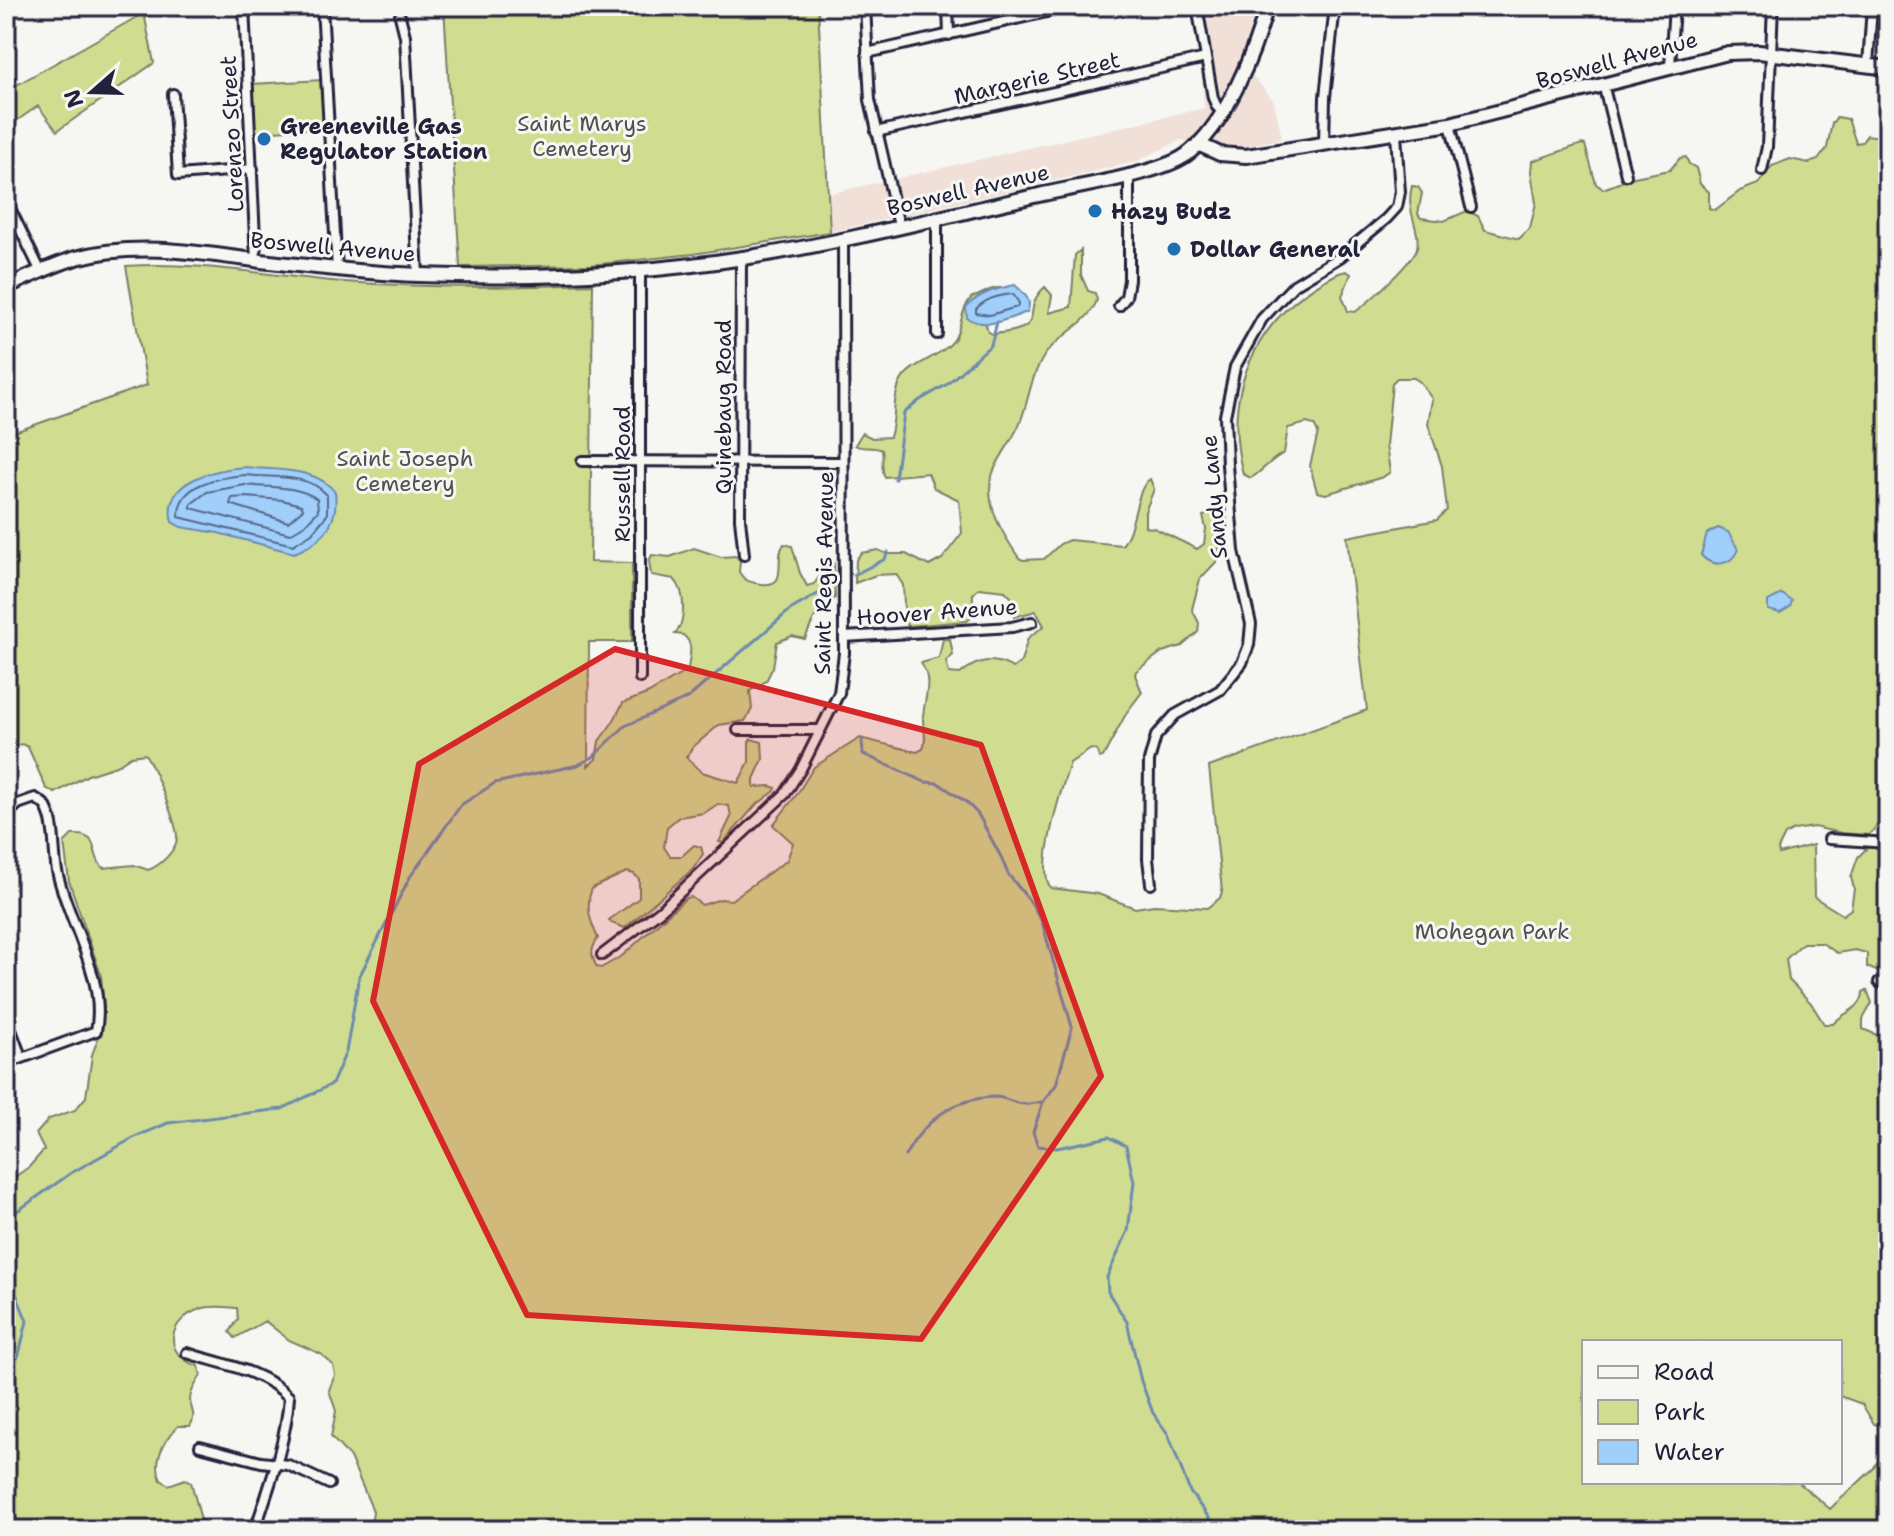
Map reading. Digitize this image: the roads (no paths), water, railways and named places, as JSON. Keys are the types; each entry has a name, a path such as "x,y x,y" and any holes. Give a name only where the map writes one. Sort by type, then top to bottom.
{"main road":[{"path":"1198,144 1222,111 1248,60 1267,6"},
{"name":"Boswell Avenue","path":"6,287 78,257 147,250 193,252 337,270 418,275 574,277 640,270 741,258 899,226 1129,174 1176,161 1198,144 1214,153 1237,156 1450,124 1728,53 1770,53 1888,68"}],"street":[{"name":"Lorenzo Street","path":"244,6 256,260"},
{"path":"322,6 337,270"},
{"path":"865,6 870,100 899,226"},
{"path":"948,6 949,35"},
{"path":"867,53 1041,10 1073,6"},
{"path":"1197,6 1214,101 1222,111"},
{"path":"1324,145 1325,97 1335,6"},
{"path":"1670,66 1674,6"},
{"path":"1762,170 1767,147 1773,6"},
{"path":"1868,65 1872,6"},
{"path":"400,16 406,50 418,275"},
{"name":"Margerie Street","path":"876,132 1206,58"},
{"path":"1603,84 1626,175"},
{"path":"173,94 178,175 253,169"},
{"path":"1450,124 1471,207"},
{"name":"Sandy Lane","path":"1151,884 1148,859 1149,761 1156,736 1175,715 1220,690 1242,663 1249,645 1251,624 1234,551 1227,465 1225,416 1235,367 1262,319 1294,285 1340,257 1397,207 1400,192 1396,134"},
{"path":"1119,306 1126,297 1129,280 1129,174"},
{"path":"6,200 41,272"},
{"path":"937,216 937,334"},
{"name":"Saint Regis Avenue","path":"602,955 661,910 772,808 793,782 841,686 844,637 843,238"},
{"name":"Quinebaug Road","path":"741,258 740,525 744,555"},
{"name":"Russell Road","path":"640,270 640,678"},
{"path":"582,461 843,462"},
{"name":"Hoover Avenue","path":"844,637 1012,627 1032,622"},
{"path":"738,730 820,730"},
{"path":"6,1064 96,1031 99,1019 96,989 57,870 52,821 47,806 35,798 8,809"},
{"path":"1829,839 1888,843"},
{"path":"6,1016 21,1057"},
{"path":"187,1353 258,1376 277,1385 289,1397 288,1418 277,1463 255,1530"},
{"path":"200,1446 261,1462 288,1465 329,1484"}],"water":[{"path":"1015,285 1028,301 1027,312 989,323 967,318 966,307 977,298"},
{"path":"246,467 294,471 327,484 335,492 336,503 327,530 313,543 294,553 218,533 181,527 172,522 171,508 175,496 183,487 207,474"},
{"path":"1718,528 1728,532 1738,549 1727,562 1711,562 1701,555 1707,534"},
{"path":"1782,594 1792,601 1790,607 1780,613 1768,610 1768,601"}],"waterway":[{"path":"895,479 904,413 946,385 991,345 997,322"},
{"path":"854,575 885,559 888,552"},
{"path":"6,1219 71,1173 135,1137 168,1123 282,1109 332,1084 346,1052 359,977 410,877 461,805 495,783 578,765 593,757 625,726 688,698 790,610 835,584"},
{"path":"862,740 863,754 925,782 938,783 978,814 1008,874 1042,922 1072,1027 1056,1085 1043,1102 1033,1132 1038,1146 1057,1148 1109,1137 1126,1146 1134,1182 1128,1231 1107,1277 1108,1292 1127,1322 1141,1381 1153,1413 1168,1434 1190,1492 1218,1530"},
{"path":"905,1156 921,1132 953,1107 980,1098 995,1097 1021,1104 1043,1102"},
{"path":"6,1256 10,1279 27,1321 19,1354 6,1381"}],"place":[{"name":"Greeneville Gas Regulator Station","path":"264,139"},
{"name":"Hazy Budz","path":"1095,211"},
{"name":"Dollar General","path":"1174,249"}],"park label":[{"name":"Saint Marys Cemetery","path":"582,136"},
{"name":"Saint Joseph Cemetery","path":"405,470"},
{"name":"Mohegan Park","path":"1492,931"}]}
